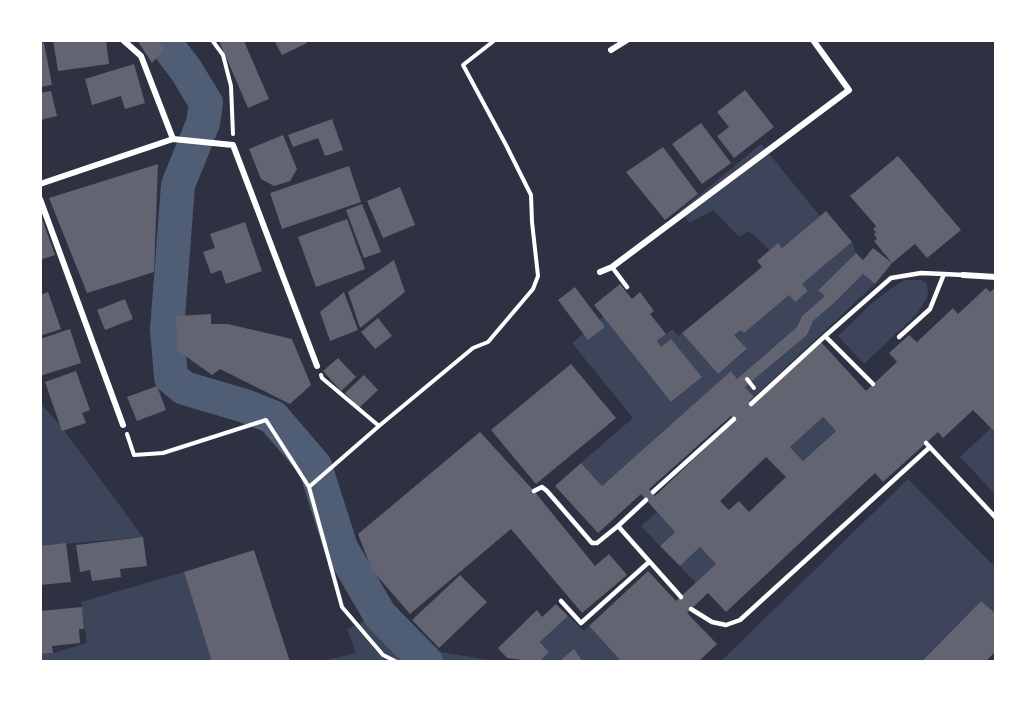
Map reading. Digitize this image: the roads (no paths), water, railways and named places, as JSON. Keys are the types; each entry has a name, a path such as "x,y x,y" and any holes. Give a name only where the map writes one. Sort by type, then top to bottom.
{"street":[{"path":"123,40 141,56 173,139"},
{"path":"611,50 627,40"},
{"path":"600,272 612,267 849,90 813,40"},
{"path":"40,184 173,139 233,145 317,366"},
{"path":"40,199 123,425"},
{"path":"963,275 996,277"}],"lane":[{"path":"612,267 627,287"},
{"path":"751,404 891,278 921,273 963,275"},
{"path":"899,338 930,309 944,274"},
{"path":"825,336 873,384"},
{"path":"652,492 734,420"},
{"path":"692,609 712,622 726,625 740,620 928,445 996,518"},
{"path":"534,491 542,487 547,491 592,543 597,543 646,500"},
{"path":"618,526 681,597"},
{"path":"561,601 581,623 650,562"}],"waterway":[{"path":"163,40 186,70 206,103 203,123 178,185 167,330 171,377 184,388 273,417 315,466 341,548 380,615 426,662"}]}
